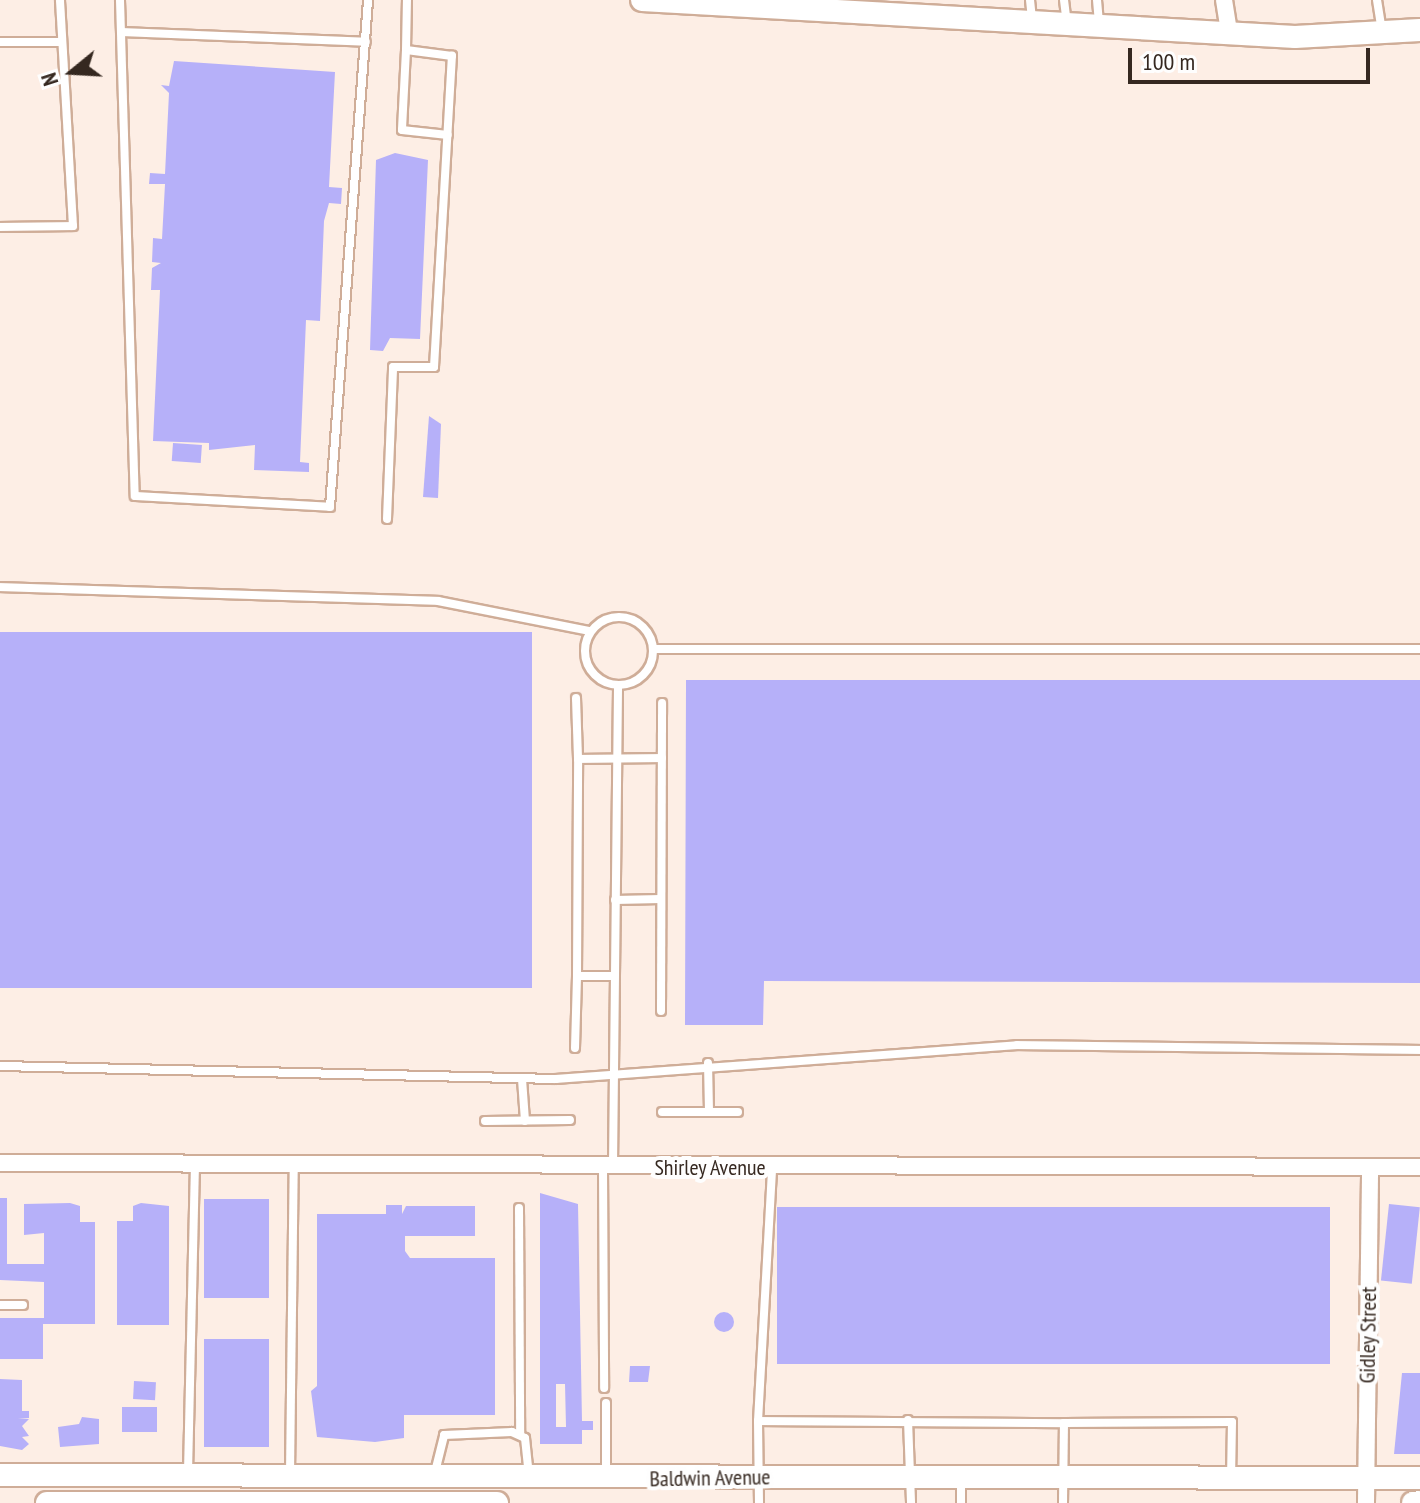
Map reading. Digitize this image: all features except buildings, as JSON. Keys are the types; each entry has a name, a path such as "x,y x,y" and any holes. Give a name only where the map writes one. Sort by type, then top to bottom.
{"main road":[{"path":"642,0 1031,11 1067,23 1229,33 1383,34 1420,30"},
{"name":"Baldwin Avenue","path":"0,1475 290,1473 607,1478 961,1474 1420,1478"},
{"path":"1413,1503 1420,1502"},
{"path":"47,1503 497,1503"}],"street":[{"path":"1224,0 1229,33"},
{"name":"Shirley Avenue","path":"0,1163 772,1168 1420,1167"},
{"name":"Gidley Street","path":"1366,1503 1370,1167"}],"lane":[{"path":"0,227 73,226 60,0"},
{"path":"120,0 135,496 330,507 368,0"},
{"path":"407,0 402,130 448,135"},
{"path":"1064,0 1067,23"},
{"path":"1097,0 1099,25"},
{"path":"1377,0 1383,34"},
{"path":"121,32 366,42"},
{"path":"0,42 62,42"},
{"path":"387,519 393,367 434,367 452,56 406,50"},
{"path":"0,587 438,601 590,631 608,618 630,618 648,632 653,649 644,675 618,685 602,681 587,664 590,631"},
{"path":"653,649 1420,649"},
{"path":"604,1388 613,1070 618,685"},
{"path":"575,1048 576,698"},
{"path":"661,1011 662,703"},
{"path":"578,759 662,758"},
{"path":"615,900 661,899"},
{"path":"577,976 614,976"},
{"path":"0,1066 522,1079 708,1063 1017,1045 1420,1050"},
{"path":"708,1063 709,1112"},
{"path":"522,1079 525,1121"},
{"path":"662,1112 738,1112"},
{"path":"485,1121 570,1120"},
{"path":"188,1473 195,1164"},
{"path":"290,1473 294,1165"},
{"path":"759,1503 758,1421 772,1168"},
{"path":"519,1208 520,1433 529,1476"},
{"path":"0,1305 23,1305"},
{"path":"606,1403 607,1478"},
{"path":"908,1420 911,1503"},
{"path":"758,1421 1232,1422 1231,1478"},
{"path":"1063,1503 1064,1423"},
{"path":"435,1475 444,1435 520,1433"},
{"path":"961,1474 961,1503"}]}
